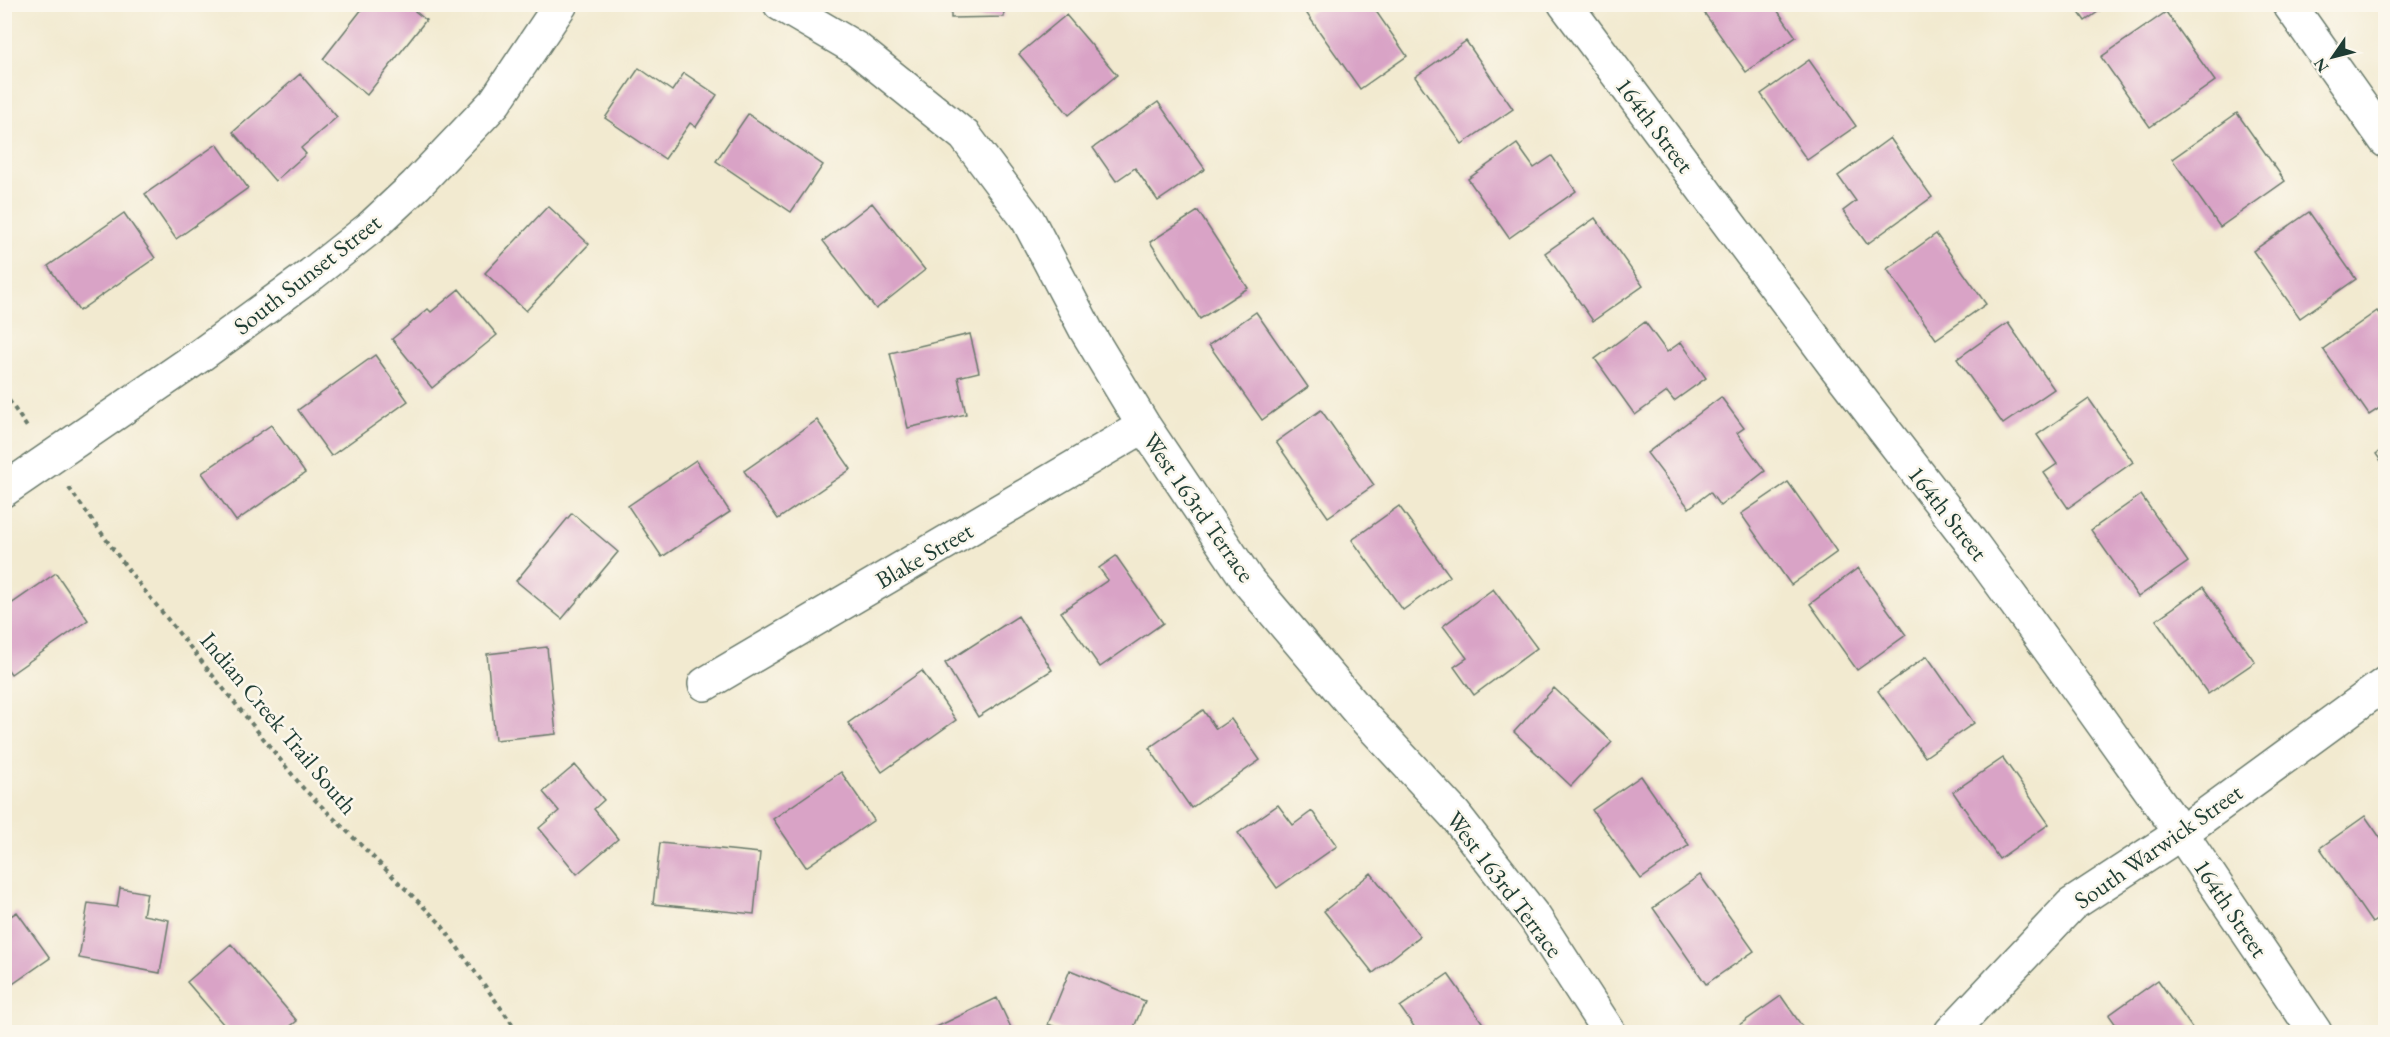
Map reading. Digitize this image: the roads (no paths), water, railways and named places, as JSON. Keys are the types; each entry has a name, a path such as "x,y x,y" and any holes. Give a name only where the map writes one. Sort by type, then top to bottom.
{"street":[{"name":"South Sunset Street","path":"4,490 198,357 312,274 370,228 416,185 495,102 561,4"},
{"name":"West 163rd Terrace","path":"780,4 857,49 965,136 1028,220 1086,330 1144,426 1248,580 1360,712 1455,815 1535,918 1609,1032"},
{"name":"164th Street","path":"1565,4 1835,366 1974,546 2181,833 2315,1032"},
{"path":"2289,4 2385,141"},
{"name":"Blake Street","path":"705,684 1144,426"},
{"name":"South Warwick Street","path":"1951,1032 2071,905 2181,833 2385,684"}]}
